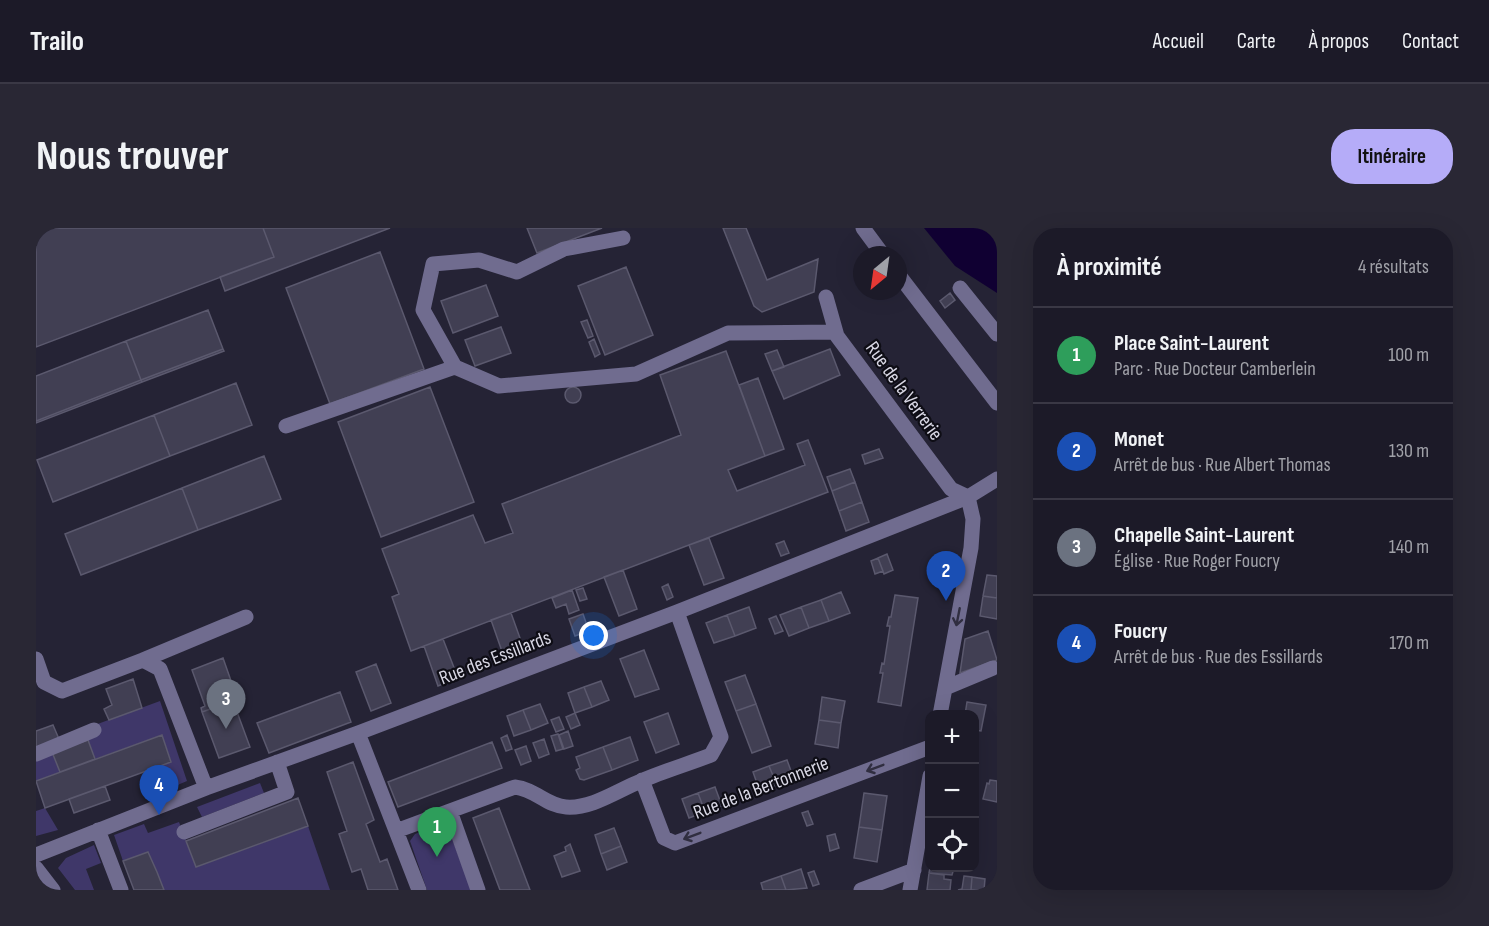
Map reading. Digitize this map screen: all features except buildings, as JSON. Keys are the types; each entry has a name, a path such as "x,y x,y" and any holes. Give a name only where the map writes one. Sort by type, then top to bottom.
{"street":[{"path":"863,228 876,246"},
{"path":"623,238 564,249 518,272 479,260 433,264 423,310 455,367 499,386 636,374 729,333 836,332"},
{"path":"907,286 997,403"},
{"path":"960,288 997,334"},
{"name":"Rue de la Verrerie","path":"826,297 836,332 951,489 968,497"},
{"path":"286,426 455,367"},
{"name":"Rue des Essillards","path":"36,855 206,788 677,612 968,497 997,479"},
{"path":"941,710 971,548 973,519 968,497"},
{"path":"396,831 515,788 528,789 544,800 566,807 587,805 642,780 711,755 721,737 677,612"},
{"path":"36,659 44,682 62,691 246,617"},
{"path":"143,660 160,669 206,788"},
{"path":"945,688 993,668"},
{"path":"36,754 94,730"},
{"path":"358,733 418,890"},
{"name":"Rue de la Bertonnerie","path":"642,780 664,838 675,843 925,749"},
{"path":"184,831 287,792 277,762"},
{"path":"910,890 925,805"},
{"path":"450,811 478,890"},
{"path":"98,830 121,890"},
{"path":"36,868 53,890"},
{"path":"861,890 914,870"}],"shaded area":[{"path":"924,228 989,228 997,238 997,293 955,266"},
{"path":"160,701 187,781 161,792 152,769 171,761 162,735 95,759 84,729"},
{"path":"52,752 60,772 36,781 36,758"},
{"path":"260,783 264,793 202,817 197,807"},
{"path":"45,808 58,830 36,836 36,811"},
{"path":"179,822 196,867 308,826 330,890 163,890 148,852 123,861 114,835 144,824 148,833"},
{"path":"443,823 447,825 471,890 427,890 410,841 415,834"},
{"path":"94,845 101,863 86,869 94,890 75,890 58,868 66,858"}],"place":[{"name":"Monet","path":"946,601"},
{"name":"Chapelle Saint-Laurent","path":"226,729"},
{"name":"Foucry","path":"159,815"},
{"name":"Place Saint-Laurent","path":"437,857"}]}
